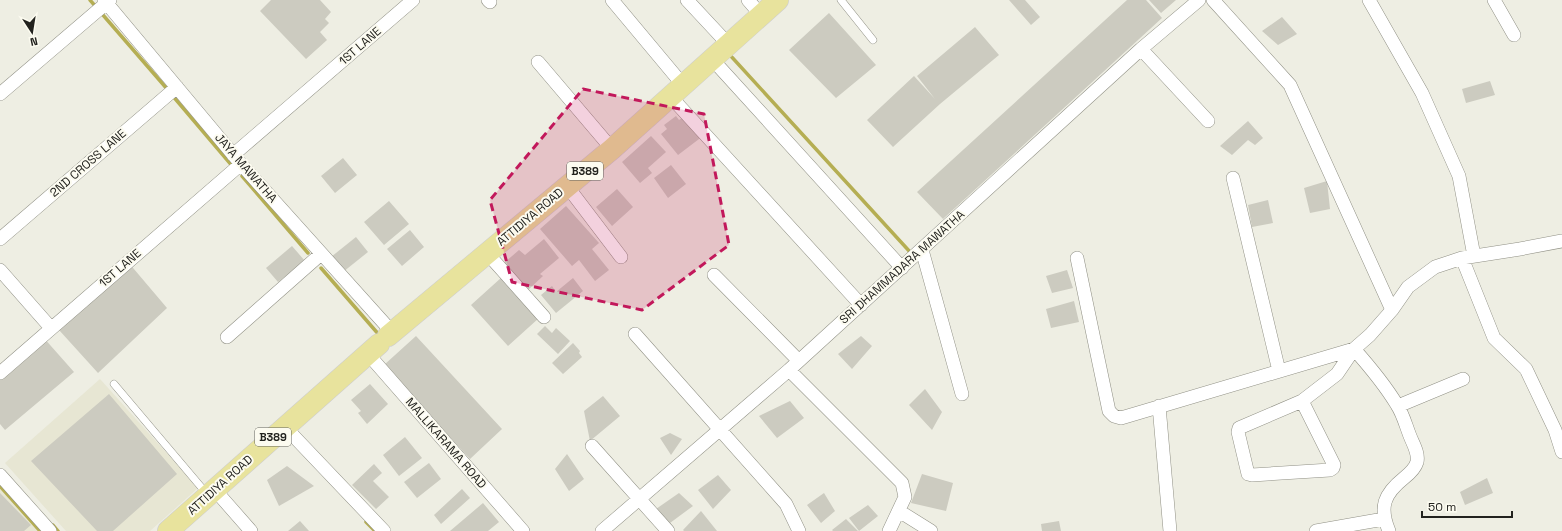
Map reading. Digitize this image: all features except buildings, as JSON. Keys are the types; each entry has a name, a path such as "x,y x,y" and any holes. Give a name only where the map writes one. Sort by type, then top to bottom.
{"main road":[{"name":"ATTIDIYA ROAD","path":"179,527 211,492 382,342 612,149 677,91 728,44 754,7 778,0"}],"street":[{"name":"1ST LANE","path":"0,373 413,0"},
{"path":"612,0 677,91 861,305"},
{"path":"688,0 728,44"},
{"name":"SRI DHAMMADARA MAWATHA","path":"602,531 640,500 789,370 1141,49 1199,0"},
{"path":"1213,0 1290,85 1392,310"},
{"path":"1369,0 1422,93 1459,176 1468,257 1494,338 1526,369 1559,429 1562,452"},
{"path":"1494,0 1514,35"},
{"name":"JAYA MAWATHA","path":"107,1 237,159 321,254 382,342"},
{"path":"0,94 107,1"},
{"path":"1141,49 1208,121"},
{"path":"712,59 902,268"},
{"path":"538,62 612,149"},
{"name":"2ND CROSS LANE","path":"0,239 177,87"},
{"path":"1233,178 1279,371"},
{"path":"567,186 621,257"},
{"path":"1302,402 1334,465 1333,468 1330,470 1248,474 1238,432 1239,428 1302,402 1337,374 1354,350 1370,335 1392,310 1408,288 1435,267 1468,257 1520,250 1562,242"},
{"path":"922,250 962,394"},
{"path":"487,253 544,316"},
{"path":"227,337 321,254"},
{"path":"1077,258 1109,411 1114,416 1121,418 1354,350"},
{"path":"0,270 51,328"},
{"path":"714,275 799,361"},
{"path":"635,334 786,504 799,531"},
{"name":"MALLIKARAMA ROAD","path":"382,342 523,531"},
{"path":"1316,531 1387,525 1384,508 1386,498 1392,488 1412,472 1417,463 1417,454 1398,406 1380,380 1354,350"},
{"path":"789,370 899,480 904,488 905,497 889,531"},
{"path":"1398,406 1463,379"},
{"path":"1159,406 1170,531"},
{"path":"285,427 384,531"},
{"path":"592,446 668,531"},
{"path":"0,475 50,531"},
{"path":"211,492 251,531"},
{"path":"898,511 931,531"}],"lane":[{"path":"841,0 873,40"},
{"path":"114,384 211,492"}],"highlighted area":[{"path":"583,89 704,114 729,245 642,310 512,282 490,200"}],"shaded area":[{"path":"100,379 198,488 150,531 66,531 5,463"},
{"path":"0,484 42,531 0,531"}],"waterway":[{"path":"90,0 168,90"},
{"path":"729,54 911,253"},
{"path":"172,95 234,168"},
{"path":"242,176 308,253"},
{"path":"321,268 380,336"},
{"path":"0,486 40,531"},
{"path":"366,522 375,531"},
{"path":"53,525 58,531"}]}
